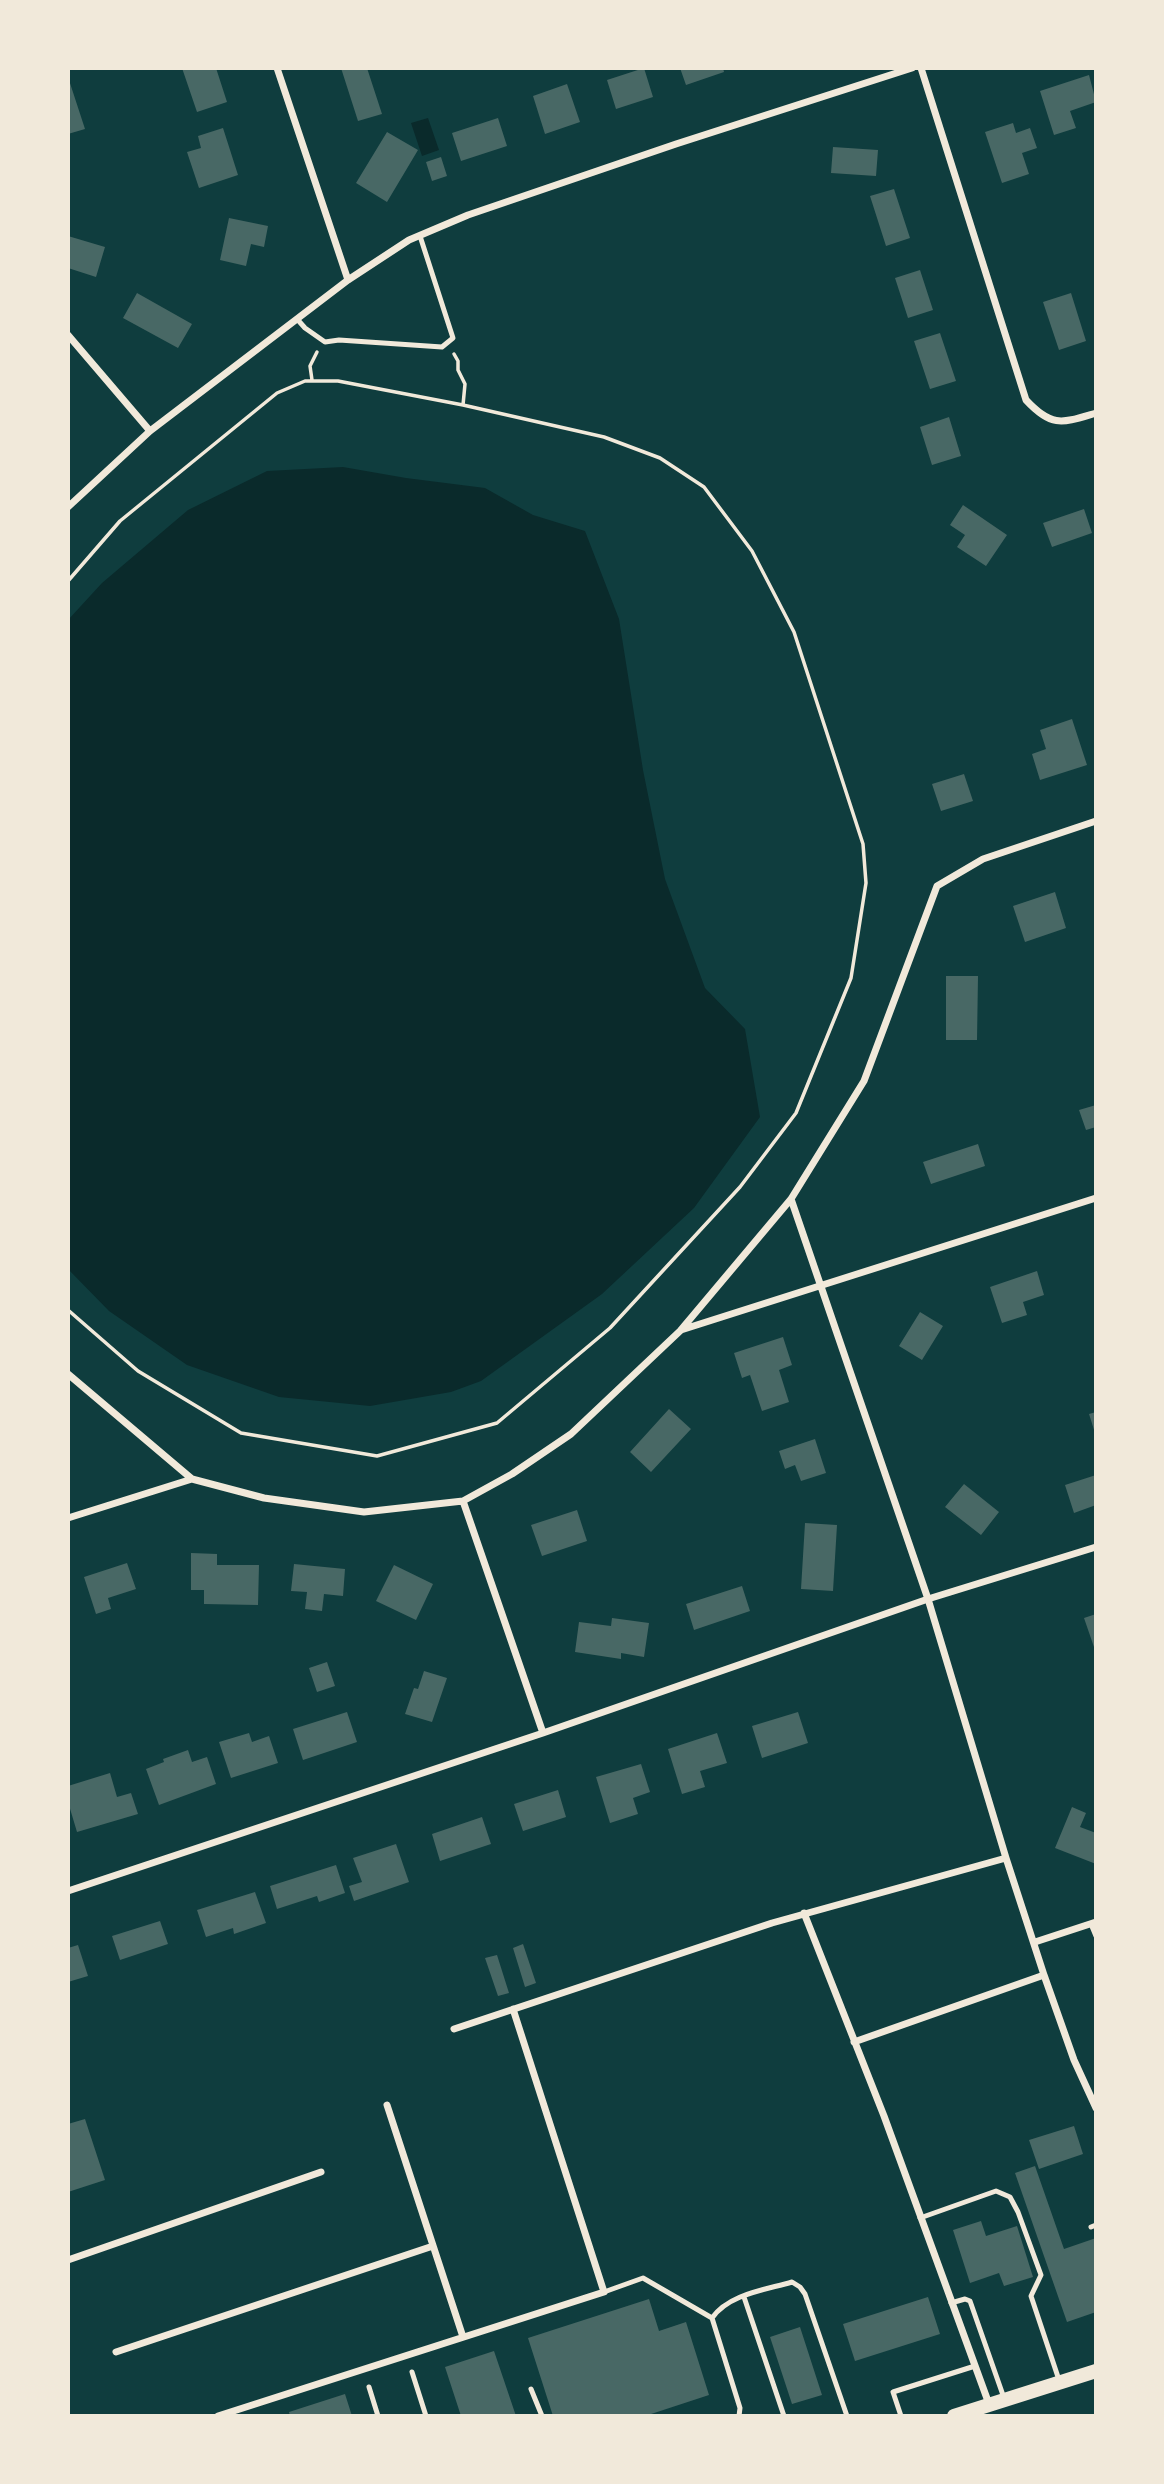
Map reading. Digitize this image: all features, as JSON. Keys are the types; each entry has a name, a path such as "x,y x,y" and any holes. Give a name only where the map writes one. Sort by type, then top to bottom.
{"main road":[{"path":"954,2416 1096,2371"}],"street":[{"path":"277,68 348,280"},
{"path":"68,507 150,431 348,280 419,236 468,215 676,144 912,68"},
{"path":"921,68 1026,400 1040,415 1064,423 1096,413"},
{"path":"68,335 150,431"},
{"path":"68,1374 192,1479 264,1498 364,1512 463,1501 512,1475 571,1434 680,1331 791,1199 864,1081 937,886 983,859 1096,821"},
{"path":"680,1331 1096,1198"},
{"path":"791,1199 928,1599 1044,1975 1074,2060 1096,2108"},
{"path":"68,1518 192,1479"},
{"path":"463,1501 543,1733"},
{"path":"68,1891 543,1733 928,1599 1096,1547"},
{"path":"454,2029 804,1913 1006,1858"},
{"path":"804,1913 884,2116 989,2404"},
{"path":"1035,1942 1093,1923"},
{"path":"854,2042 1044,1975"},
{"path":"218,2416 604,2292 513,2009"},
{"path":"387,2105 463,2337"},
{"path":"68,2260 321,2172"},
{"path":"116,2353 433,2246"}],"lane":[{"path":"297,318 305,328 325,342 339,340 442,347 453,338 419,236"},
{"path":"1093,1923 1096,1936"},
{"path":"920,2218 996,2191 1010,2197 1018,2211 1041,2275 1031,2296 1060,2382"},
{"path":"604,2292 643,2278 712,2318 740,2408 739,2416"},
{"path":"712,2318 729,2302 792,2282 800,2287 806,2294 846,2416"},
{"path":"744,2297 784,2416"},
{"path":"951,2303 964,2299 970,2301 1004,2399"},
{"path":"901,2416 893,2392 975,2366"},
{"path":"412,2372 426,2416"},
{"path":"369,2387 379,2416"},
{"path":"531,2389 542,2416"}],"path":[{"path":"312,380 310,366 325,342"},
{"path":"447,343 458,361 458,370 466,384 463,405"},
{"path":"68,580 120,521 277,393 312,380 338,381 463,405 604,437 660,458 704,487 752,551 794,632 863,844 866,883 851,978 796,1113 740,1186 610,1328 497,1423 377,1456 241,1433 138,1371 68,1310"}],"water":[{"path":"428,118 439,150 422,156 411,123"},
{"path":"343,467 485,488 533,515 585,531 619,619 643,770 665,879 705,988 745,1029 760,1117 694,1208 602,1294 481,1381 451,1392 370,1406 279,1397 187,1365 109,1311 68,1269 68,620 102,583 188,510 267,471"}],"building":[{"path":"182,68 216,68 227,102 197,112"},
{"path":"341,68 367,68 382,114 358,121"},
{"path":"644,68 653,97 616,109 607,80"},
{"path":"680,68 723,68 724,72 686,85"},
{"path":"1089,75 1096,102 1070,111 1076,128 1054,135 1040,91"},
{"path":"68,77 85,129 68,134"},
{"path":"567,84 580,122 545,134 533,96"},
{"path":"498,118 507,146 461,161 452,133"},
{"path":"1013,123 1016,133 1030,128 1037,148 1022,153 1029,174 1002,183 985,132"},
{"path":"223,128 238,175 199,188 187,152 201,148 198,136"},
{"path":"387,132 418,150 387,202 356,183"},
{"path":"833,147 878,150 876,176 831,173"},
{"path":"441,157 447,176 432,181 426,162"},
{"path":"894,189 910,238 886,246 870,196"},
{"path":"229,218 268,226 264,247 251,244 246,266 220,260"},
{"path":"68,236 105,247 96,277 68,268"},
{"path":"920,270 933,310 908,318 895,278"},
{"path":"137,293 192,324 178,348 123,318"},
{"path":"1071,293 1086,341 1059,350 1043,302"},
{"path":"940,333 956,381 930,389 914,341"},
{"path":"949,417 961,456 932,465 920,427"},
{"path":"963,505 1007,535 986,566 957,547 965,535 950,525"},
{"path":"1084,509 1092,533 1052,547 1043,523"},
{"path":"1072,719 1087,765 1040,780 1032,754 1046,749 1040,730"},
{"path":"964,774 973,801 941,811 932,784"},
{"path":"1055,892 1066,928 1025,942 1013,906"},
{"path":"946,976 978,976 977,1040 946,1040"},
{"path":"1096,1105 1096,1127 1086,1130 1079,1110"},
{"path":"978,1144 985,1166 931,1184 923,1162"},
{"path":"1037,1271 1044,1295 1023,1302 1027,1315 1002,1323 990,1287"},
{"path":"920,1312 943,1326 922,1360 899,1346"},
{"path":"783,1337 792,1365 779,1370 789,1402 762,1411 750,1375 742,1378 734,1353"},
{"path":"669,1409 691,1429 651,1472 630,1452"},
{"path":"1096,1412 1096,1433 1095,1433 1089,1414"},
{"path":"815,1439 826,1473 801,1481 795,1465 785,1469 779,1451"},
{"path":"1096,1475 1096,1505 1074,1513 1065,1485"},
{"path":"964,1484 999,1512 981,1535 945,1507"},
{"path":"577,1510 587,1541 542,1556 531,1525"},
{"path":"805,1523 837,1525 833,1591 801,1589"},
{"path":"191,1553 217,1554 217,1565 259,1565 258,1605 204,1604 204,1590 191,1590"},
{"path":"127,1563 136,1589 108,1598 111,1609 96,1614 84,1577"},
{"path":"294,1564 345,1569 343,1596 324,1594 322,1611 305,1609 307,1592 291,1591"},
{"path":"394,1565 433,1584 416,1620 376,1601"},
{"path":"742,1586 750,1611 694,1630 686,1604"},
{"path":"1096,1614 1096,1650 1095,1650 1084,1618"},
{"path":"612,1618 649,1623 644,1657 621,1653 621,1659 575,1652 579,1622 611,1626"},
{"path":"327,1662 335,1686 317,1692 309,1668"},
{"path":"424,1671 447,1678 432,1722 405,1714 414,1688 418,1689"},
{"path":"347,1712 357,1742 303,1760 293,1729"},
{"path":"798,1712 808,1743 762,1758 752,1726"},
{"path":"249,1733 252,1742 269,1736 278,1763 231,1778 219,1742"},
{"path":"717,1733 727,1763 700,1771 705,1787 682,1794 668,1749"},
{"path":"188,1750 192,1762 207,1757 216,1784 159,1805 146,1769 164,1762 163,1759"},
{"path":"641,1764 650,1792 633,1798 638,1814 610,1823 596,1777"},
{"path":"110,1773 117,1797 131,1793 138,1814 77,1832 68,1802 68,1786"},
{"path":"558,1790 566,1817 523,1831 514,1804"},
{"path":"1072,1807 1086,1813 1080,1827 1096,1833 1096,1864 1055,1848"},
{"path":"482,1817 491,1844 440,1861 432,1834"},
{"path":"396,1844 409,1882 354,1901 349,1886 362,1882 353,1858"},
{"path":"336,1865 345,1893 319,1902 317,1896 277,1909 270,1886"},
{"path":"255,1892 266,1923 234,1934 233,1928 206,1937 197,1910"},
{"path":"160,1921 168,1944 120,1960 112,1936"},
{"path":"523,1944 536,1983 525,1987 513,1948"},
{"path":"78,1945 88,1976 68,1982 68,1948"},
{"path":"497,1955 509,1993 498,1996 485,1958"},
{"path":"85,2119 105,2180 68,2192 68,2124"},
{"path":"1074,2126 1083,2154 1039,2169 1029,2140"},
{"path":"1035,2166 1064,2249 1096,2238 1096,2312 1067,2322 1015,2173"},
{"path":"981,2221 986,2236 1017,2226 1033,2277 1004,2286 999,2273 970,2283 953,2230"},
{"path":"928,2297 940,2334 855,2361 843,2324"},
{"path":"649,2299 659,2331 686,2322 709,2395 645,2416 553,2416 528,2338"},
{"path":"800,2327 822,2395 792,2404 770,2337"},
{"path":"494,2351 516,2416 461,2416 445,2367"},
{"path":"345,2394 352,2416 290,2416 289,2412"}]}
